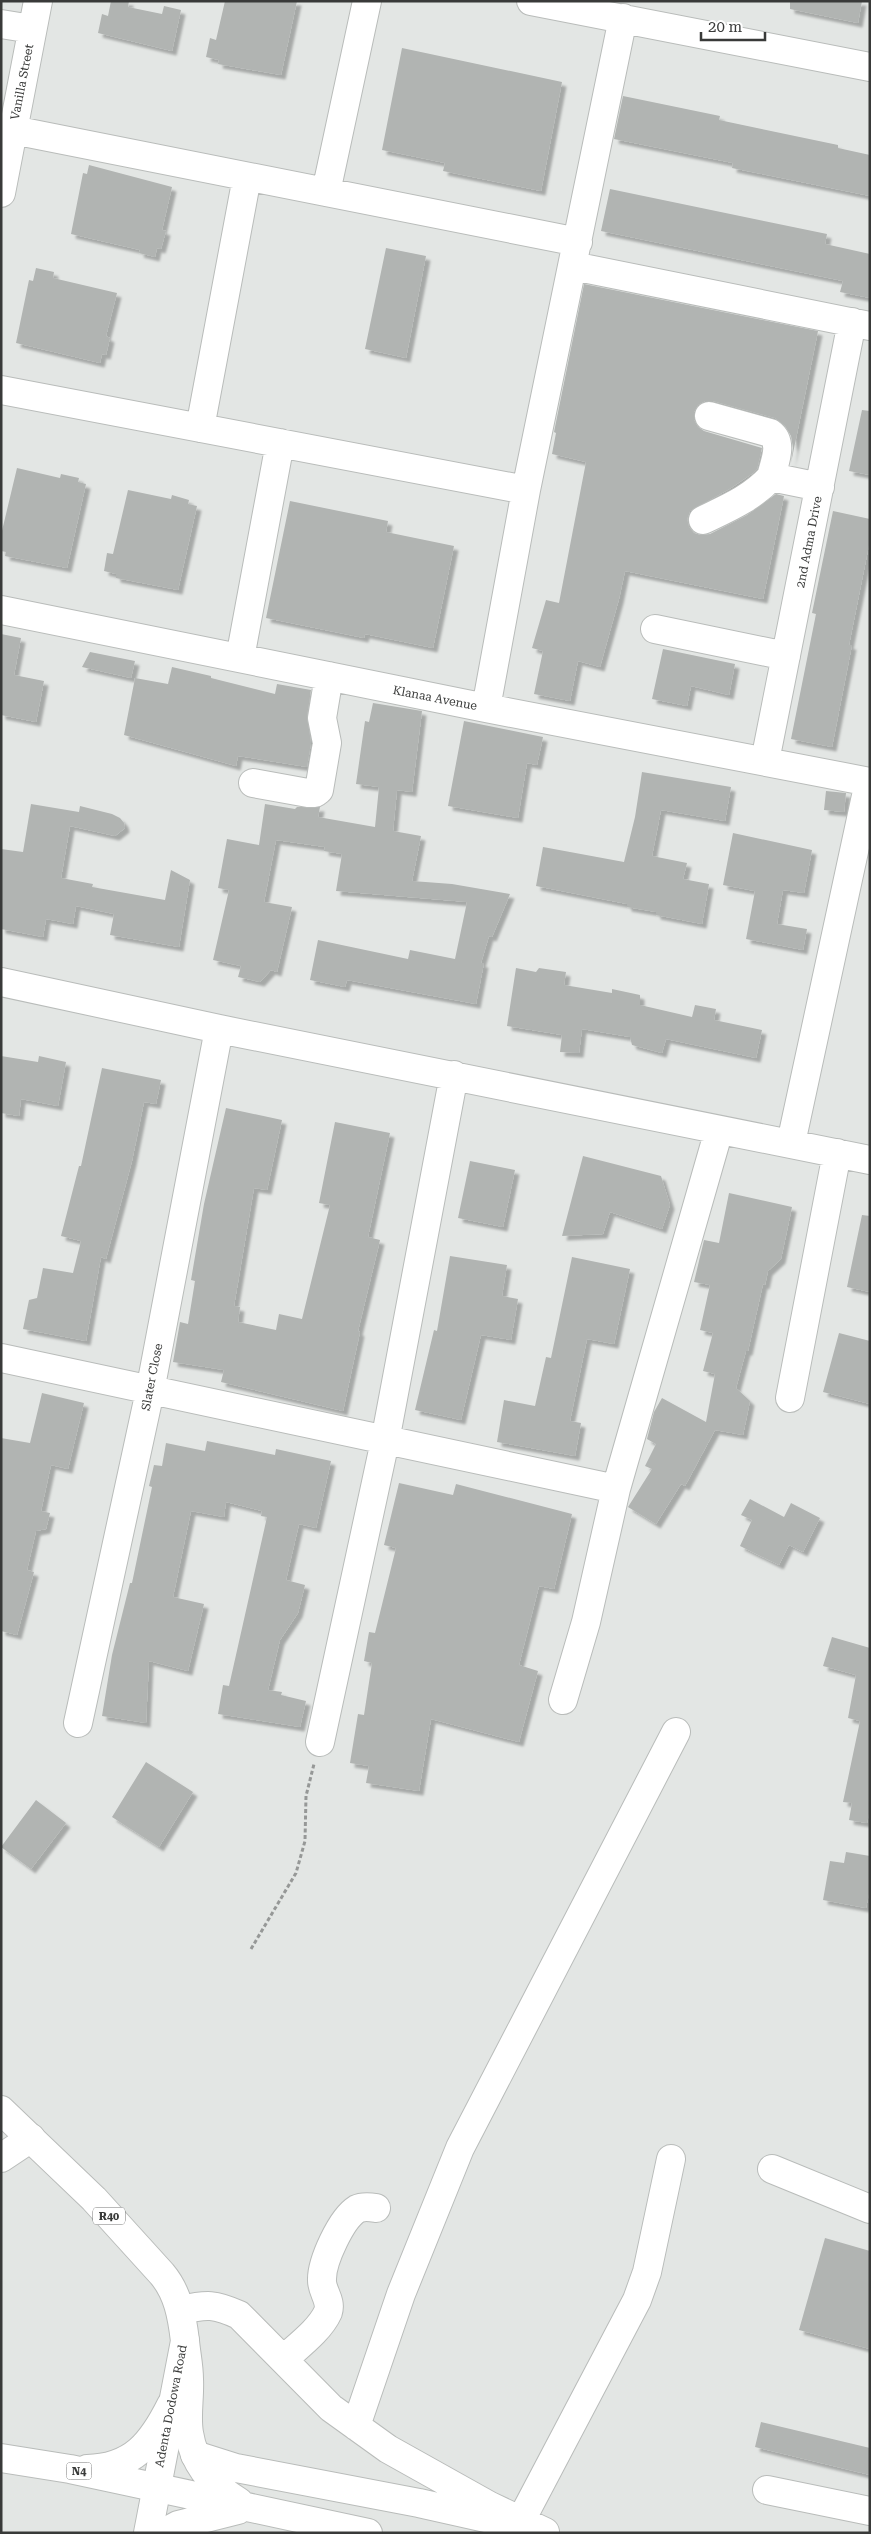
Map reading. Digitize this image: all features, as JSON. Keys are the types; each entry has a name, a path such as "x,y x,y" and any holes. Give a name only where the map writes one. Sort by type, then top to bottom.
{"main road":[{"name":"Vanilla Street","path":"1,193 38,1"},
{"path":"326,192 367,1"},
{"path":"531,1 562,4 870,67"},
{"path":"486,708 526,490 623,18"},
{"path":"1,24 32,29"},
{"path":"13,130 326,192 861,324"},
{"path":"200,428 247,177"},
{"name":"2nd Adma Drive","path":"766,761 820,487 861,324"},
{"path":"1,390 526,490"},
{"path":"703,520 737,504 760,490 771,478 778,444 776,437 770,433 709,416"},
{"path":"240,658 280,443"},
{"path":"771,478 820,487"},
{"name":"Klanaa Avenue","path":"1,610 486,708 869,782"},
{"path":"655,629 786,656"},
{"path":"253,784 308,793 315,793 319,790 327,743 322,718 329,676"},
{"path":"791,1143 869,782"},
{"path":"1,982 219,1029 870,1160"},
{"name":"Slater Close","path":"78,1724 150,1391 219,1029"},
{"path":"320,1742 385,1441 454,1075"},
{"path":"563,1700 586,1622 616,1489 720,1130"},
{"path":"790,1398 838,1153"},
{"path":"1,1358 616,1489"},
{"path":"356,2426 401,2294 460,2148 676,1732"},
{"name":"Adenta Dodowa Road","path":"1,2110 94,2199 162,2274 168,2281 182,2310 184,2341 148,2533"},
{"path":"1,2158 31,2138"},
{"path":"518,2523 561,2446 636,2300 647,2272 671,2159"},
{"path":"772,2169 870,2209"},
{"path":"284,2359 302,2343 325,2317 329,2309 329,2301 322,2285 322,2271 346,2219 358,2209 376,2208"},
{"path":"182,2310 205,2305 221,2307 239,2316 331,2408 388,2449 518,2523"},
{"path":"184,2341 189,2378 188,2432 195,2455 204,2474 225,2493 249,2508"},
{"path":"70,2469 105,2469 131,2458 147,2444 160,2427 171,2405"},
{"path":"195,2455 236,2468 518,2523 547,2532"},
{"name":"N4","path":"1,2458 70,2469 368,2533"},
{"path":"767,2490 870,2511"},
{"path":"163,2533 178,2525 206,2516 249,2508"}],"path":[{"path":"251,1949 296,1873 305,1842 306,1796 320,1742"}],"building":[{"path":"111,1 129,1 128,7 162,14 164,6 181,10 172,51 98,33 102,14 108,16"},
{"path":"225,1 297,1 281,75 218,64 219,60 206,57 210,38 216,40"},
{"path":"790,1 862,1 858,23 790,9"},
{"path":"402,48 562,82 541,191 443,171 445,163 382,150"},
{"path":"623,96 720,116 719,120 838,145 838,148 870,155 870,196 732,168 733,163 614,139"},
{"path":"89,165 172,187 162,230 166,231 161,249 157,248 155,257 139,253 140,250 71,234 83,173 87,174"},
{"path":"610,189 827,234 825,244 870,254 870,298 840,292 843,281 601,231"},
{"path":"386,248 426,256 406,358 365,349"},
{"path":"36,268 54,272 53,278 117,293 106,336 110,338 106,355 102,354 100,363 16,343 29,280 33,281"},
{"path":"584,284 818,331 791,463 793,448 791,436 785,426 775,418 713,401 705,401 698,405 694,412 694,420 698,427 704,431 762,448 757,469 753,473 690,511 687,519 689,527 694,533 701,535 710,534 747,515 776,494 784,496 763,599 625,571 600,667 578,661 570,701 534,694 543,651 532,648 546,600 559,603 586,462 552,454 556,433 554,432"},
{"path":"862,410 870,411 870,475 849,471"},
{"path":"17,468 60,478 61,474 79,478 78,482 86,484 67,568 5,556 6,552 1,551 1,535"},
{"path":"128,490 171,499 172,495 189,500 188,504 197,506 178,590 116,578 116,574 104,571 107,553 113,554"},
{"path":"290,501 388,521 386,532 454,546 433,648 365,634 364,638 266,618"},
{"path":"833,511 870,519 870,540 849,645 852,645 832,747 791,739 816,614 812,613"},
{"path":"1,634 21,638 14,675 44,681 36,722 1,715"},
{"path":"663,649 735,664 729,695 691,686 687,706 652,699"},
{"path":"90,652 135,661 131,678 82,667"},
{"path":"172,667 275,694 277,684 311,690 307,716 311,743 307,767 238,756 236,766 124,735 135,678 168,684"},
{"path":"373,703 422,711 412,792 397,790 393,831 421,836 412,881 452,884 510,894 492,937 489,936 481,963 484,963 476,1004 347,980 345,987 310,980 318,940 408,959 410,950 455,959 467,902 336,891 342,854 324,851 325,847 276,840 264,902 292,907 277,972 271,970 260,982 238,977 241,966 213,960 229,890 218,888 227,839 259,845 265,804 295,809 297,807 320,807 318,817 375,827 379,787 356,784 365,721 369,722"},
{"path":"464,721 543,737 537,765 527,763 518,818 448,806"},
{"path":"642,772 731,787 725,821 661,810 652,856 687,863 683,879 709,884 702,924 656,915 656,912 627,907 627,904 536,886 543,847 624,862 635,817"},
{"path":"826,791 846,793 844,812 824,810"},
{"path":"31,804 79,812 80,806 112,814 120,818 124,823 125,828 115,836 70,826 61,878 93,884 92,887 165,900 171,870 190,880 179,947 110,935 114,914 76,906 73,924 46,919 43,937 1,929 1,849 23,852"},
{"path":"733,833 812,850 804,893 783,890 777,924 807,929 803,950 746,939 755,891 723,885"},
{"path":"516,968 536,972 539,968 566,972 564,985 612,993 612,989 640,995 640,1005 692,1017 695,1005 716,1009 714,1020 762,1030 756,1058 666,1039 662,1053 632,1045 630,1037 582,1029 579,1053 560,1052 562,1035 507,1026"},
{"path":"1,1056 38,1062 39,1056 66,1062 58,1106 21,1099 19,1116 1,1113"},
{"path":"102,1068 161,1080 156,1104 144,1102 132,1161 106,1259 101,1257 86,1341 23,1329 29,1300 37,1298 43,1268 73,1273 81,1241 61,1236 79,1166 81,1166"},
{"path":"226,1108 282,1120 267,1190 254,1188 234,1306 240,1307 238,1322 276,1330 279,1314 302,1319 330,1205 319,1203 335,1122 390,1133 368,1237 380,1240 358,1331 360,1332 343,1411 221,1382 224,1370 173,1362 180,1322 188,1324 195,1281 191,1280 204,1204"},
{"path":"583,1156 661,1176 670,1205 662,1229 610,1212 603,1234 562,1236"},
{"path":"470,1161 515,1170 503,1227 458,1218"},
{"path":"729,1193 792,1207 781,1259 768,1271 765,1285 763,1284 748,1351 746,1351 736,1388 750,1401 743,1435 715,1430 685,1486 681,1484 656,1524 628,1507 652,1469 645,1466 656,1444 647,1439 654,1412 662,1398 706,1422 715,1374 703,1371 713,1333 700,1330 710,1285 694,1282 704,1240 719,1243"},
{"path":"862,1215 870,1216 870,1292 847,1287"},
{"path":"450,1256 507,1265 502,1296 518,1299 511,1340 481,1335 461,1420 415,1410 434,1330 437,1331"},
{"path":"572,1257 630,1269 614,1344 587,1339 570,1421 581,1423 575,1456 497,1442 504,1400 535,1406 546,1357 551,1358"},
{"path":"839,1333 870,1341 870,1404 823,1392"},
{"path":"42,1393 84,1403 68,1469 51,1465 41,1511 50,1513 46,1529 36,1531 27,1570 34,1572 17,1635 1,1631 1,1438 30,1443"},
{"path":"207,1441 275,1455 276,1449 331,1461 316,1528 299,1524 286,1580 305,1585 298,1613 280,1640 268,1690 282,1692 281,1695 306,1701 300,1727 218,1714 223,1685 229,1686 267,1517 261,1516 262,1511 226,1502 224,1517 191,1511 173,1597 204,1604 188,1671 149,1661 146,1723 102,1716 112,1655 130,1583 132,1583 152,1487 149,1486 154,1465 162,1466 166,1443 205,1451"},
{"path":"399,1483 453,1495 456,1484 572,1514 554,1589 539,1586 519,1665 538,1671 519,1742 431,1719 419,1791 366,1783 369,1766 350,1763 358,1714 364,1715 372,1663 364,1661 369,1632 375,1633 396,1548 384,1545"},
{"path":"750,1499 784,1517 791,1503 820,1518 803,1552 789,1545 779,1565 740,1546 752,1520 741,1515"},
{"path":"832,1637 870,1648 870,1809 867,1823 849,1820 852,1803 843,1802 860,1721 848,1718 856,1675 823,1666"},
{"path":"146,1762 193,1792 159,1847 112,1817"},
{"path":"36,1800 66,1823 31,1869 1,1847"},
{"path":"846,1852 870,1856 870,1889 866,1908 823,1900 830,1861 844,1863"},
{"path":"825,2238 870,2251 870,2349 799,2330"},
{"path":"761,2422 870,2448 870,2475 755,2447"}]}
